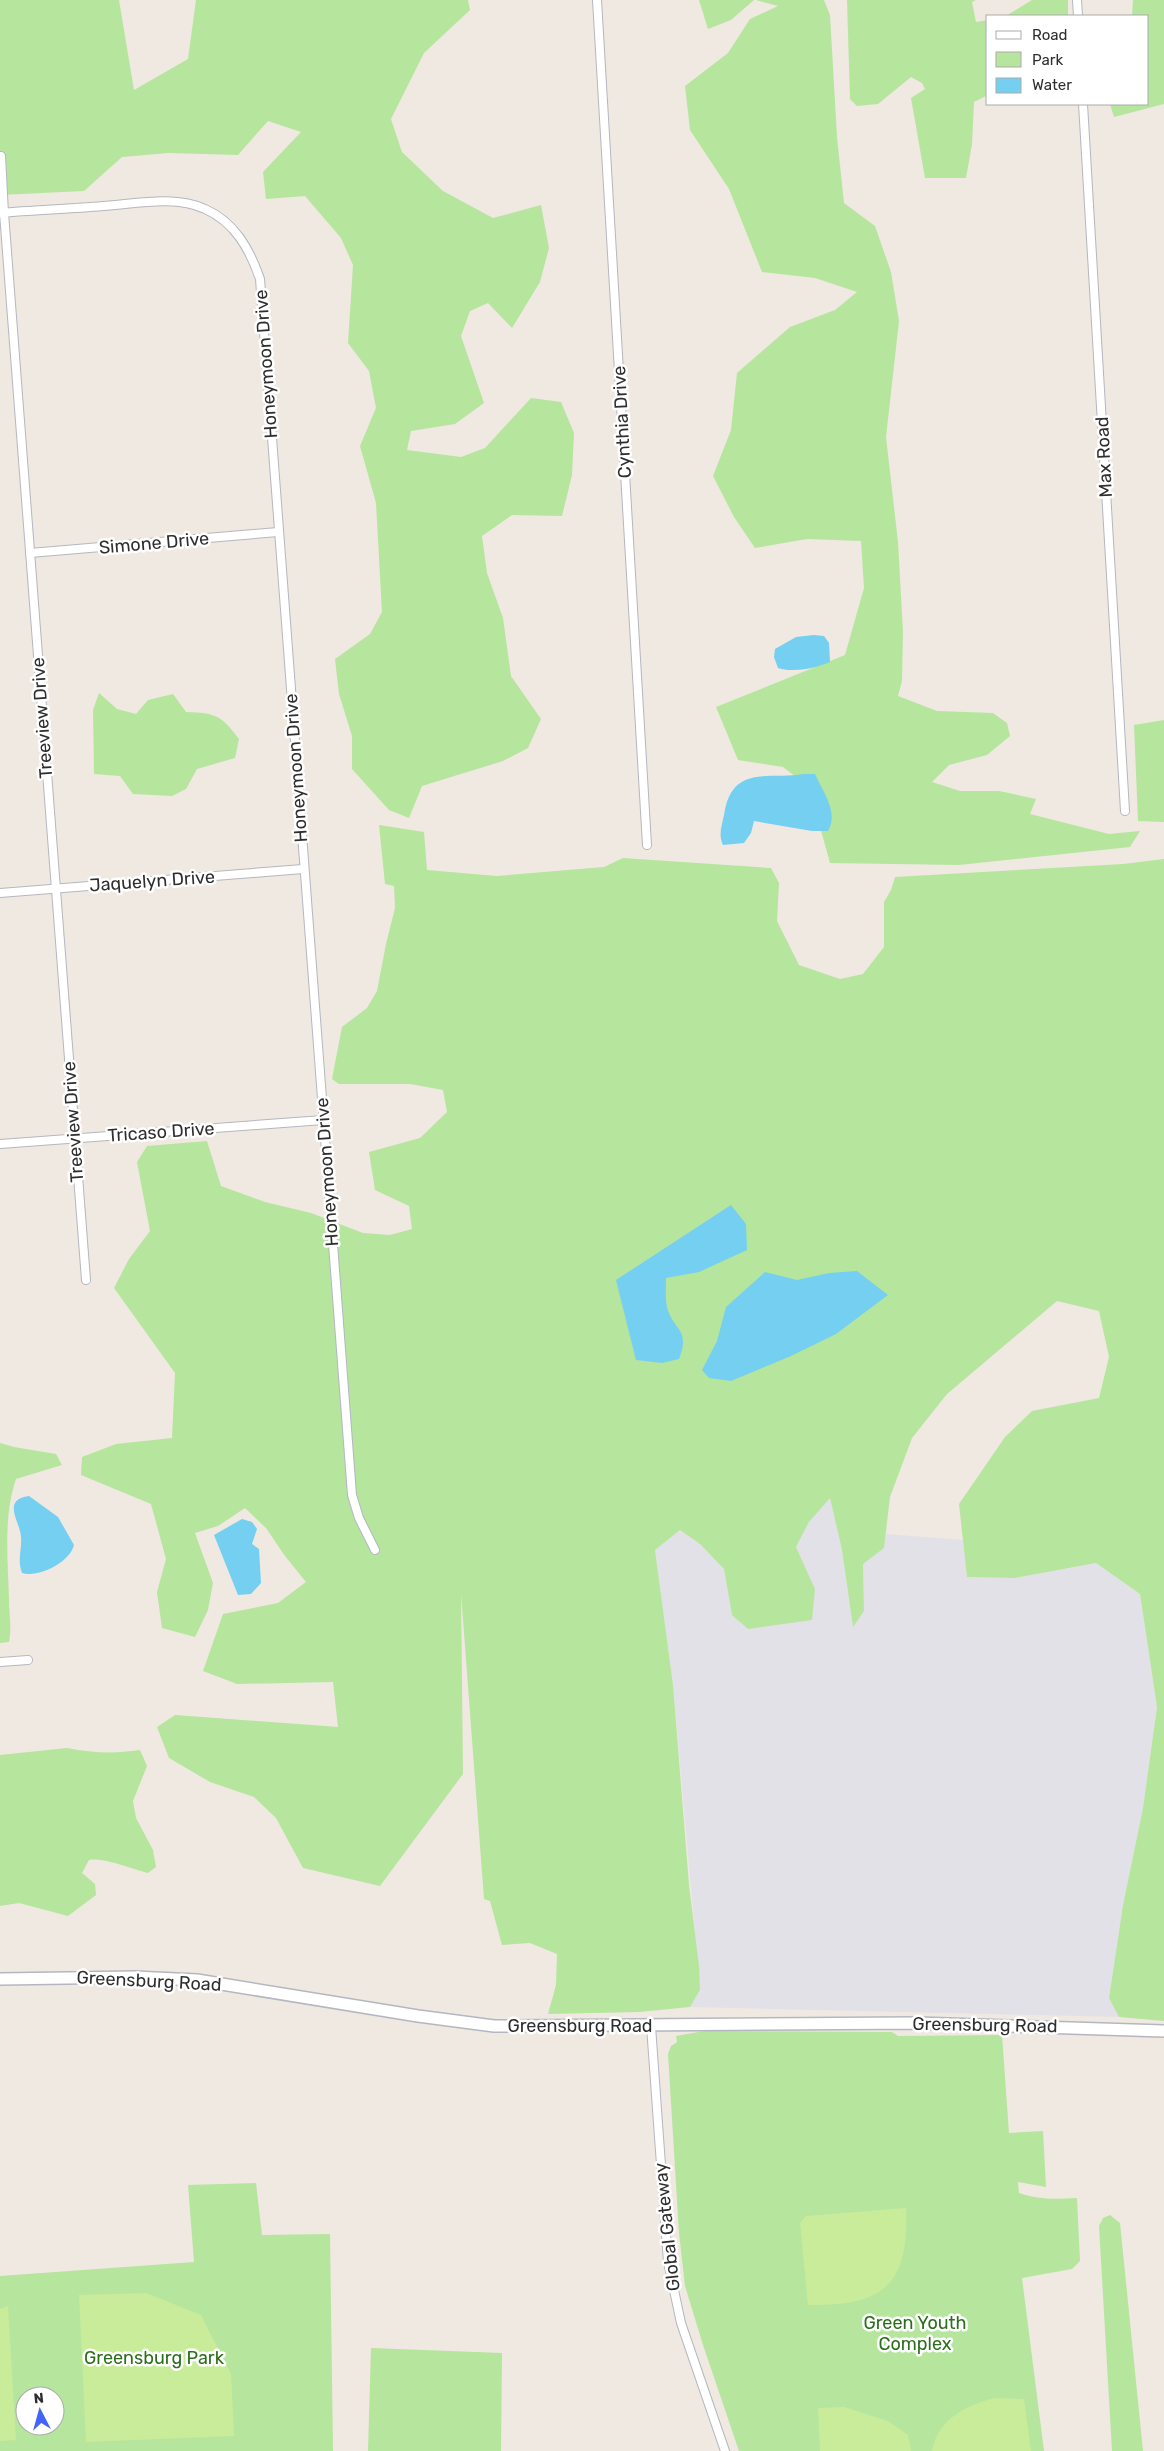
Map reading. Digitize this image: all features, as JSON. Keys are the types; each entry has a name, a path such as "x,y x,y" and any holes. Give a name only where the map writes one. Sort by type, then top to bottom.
{"main road":[{"name":"Greensburg Road","path":"0,1979 169,1978 252,1988 474,2024 651,2026 917,2023 1164,2031"}],"street":[{"name":"Cynthia Drive","path":"598,0 647,845"},
{"path":"1077,0 1078,15"},
{"name":"Max Road","path":"1083,105 1125,811"},
{"name":"Treeview Drive","path":"1,156 2,213 86,1280"},
{"name":"Honeymoon Drive","path":"2,213 163,202 198,206 214,213 238,235 251,256 262,287 303,869 352,1495 357,1513 375,1550"},
{"name":"Simone Drive","path":"30,553 278,532"},
{"name":"Jaquelyn Drive","path":"0,893 303,869"},
{"name":"Tricaso Drive","path":"0,1144 323,1120"},
{"path":"0,1662 28,1660"},
{"name":"Global Gateway","path":"651,2026 668,2262 681,2323 725,2451"}],"shaded area":[{"path":"830,1498 842,1550 853,1626 864,1611 863,1563 884,1548 886,1534 963,1540 967,1577 1015,1578 1096,1563 1140,1594 1157,1707 1143,1808 1123,1905 1109,1997 1119,2017 690,2007 700,1990 673,1685 655,1550 680,1530 700,1544 724,1569 732,1615 815,1589 796,1547 809,1522"}],"green space":[{"path":"0,0 119,0 134,90 188,59 196,0 468,0 470,10 424,53 391,119 402,152 443,191 493,218 541,205 549,248 540,282 512,328 488,303 470,311 461,336 484,403 455,424 411,431 407,450 461,457 485,448 531,398 561,402 574,433 572,475 562,516 512,515 482,536 487,573 503,618 511,676 541,719 528,748 503,761 422,786 409,818 389,810 352,769 352,736 339,694 335,659 370,634 382,612 376,503 360,446 376,408 369,371 348,343 353,265 341,238 305,196 266,199 263,172 301,132 268,121 238,155 168,153 122,157 84,191 0,195"},
{"path":"699,0 754,0 731,20 708,29"},
{"path":"756,0 824,0 830,15 837,137 844,203 875,226 891,272 899,321 886,437 898,542 903,632 902,681 898,696 937,711 993,713 1007,723 1010,736 987,755 949,765 932,782 960,791 999,791 1036,799 1030,814 1109,834 1140,831 1130,847 959,865 830,863 809,787 783,767 738,760 716,707 845,655 864,588 861,541 807,539 755,548 734,517 713,476 731,430 737,373 790,327 835,310 857,292 815,278 762,272 729,189 690,130 685,86 728,53 750,19 778,6"},
{"path":"847,0 976,0 972,2 976,22 986,20 986,96 974,102 972,144 966,178 925,178 911,98 925,89 922,83 911,77 878,104 857,106 850,99"},
{"path":"1032,0 1068,0 1068,15 1008,15"},
{"path":"1133,0 1164,0 1164,104 1114,117 1110,105 1149,105 1149,15 1132,15"},
{"path":"99,693 117,709 136,714 148,700 173,694 186,712 211,715 222,720 227,725 239,739 235,758 197,769 186,789 172,796 133,794 120,776 94,774 93,710"},
{"path":"1164,720 1164,822 1138,821 1134,725"},
{"path":"379,825 424,832 427,870 497,876 604,867 623,858 771,868 779,883 777,921 799,965 840,979 863,974 884,947 884,902 891,890 895,877 1123,864 1164,859 1164,2021 1119,2017 1109,1998 1123,1905 1143,1808 1157,1707 1140,1594 1096,1563 1015,1578 967,1577 959,1504 1005,1437 1032,1411 1099,1398 1109,1357 1099,1311 1057,1301 947,1394 912,1438 890,1497 884,1548 863,1564 864,1611 853,1627 842,1550 830,1498 809,1522 796,1547 815,1589 812,1620 748,1629 732,1615 724,1569 700,1544 680,1530 655,1550 673,1685 689,1885 699,1966 700,1990 690,2007 639,2012 548,2014 556,1985 557,1954 530,1943 502,1945 490,1901 484,1899 461,1593 463,1774 380,1886 303,1868 276,1818 254,1797 210,1782 169,1758 157,1727 175,1715 338,1727 333,1682 237,1684 203,1671 223,1614 278,1603 306,1582 266,1528 245,1508 218,1526 195,1533 213,1583 208,1610 195,1637 162,1628 157,1592 166,1559 151,1504 81,1475 82,1457 116,1444 172,1438 175,1373 114,1288 129,1259 150,1231 137,1162 147,1146 207,1141 221,1186 265,1202 311,1213 363,1233 390,1235 412,1229 409,1206 375,1190 369,1152 420,1138 447,1112 443,1090 410,1084 339,1084 332,1079 342,1027 367,1008 377,991 395,908 394,886 385,884"},
{"path":"0,1443 56,1454 62,1465 16,1479 9,1508 8,1523 7,1554 10,1637 9,1642 0,1643"},
{"path":"67,1748 104,1752 140,1750 147,1766 133,1801 136,1818 153,1850 156,1867 148,1873 110,1862 89,1860 82,1873 95,1884 96,1895 68,1916 19,1903 0,1906 0,1755"},
{"name":"Green Youth Complex","path":"704,2031 892,2032 898,2036 1002,2035 1009,2133 1043,2131 1046,2187 1018,2182 1019,2193 1041,2198 1077,2198 1080,2261 1072,2269 1022,2278 1044,2451 739,2451 685,2286 679,2233 668,2054 671,2046 677,2042 676,2036"},
{"name":"Greensburg Park","path":"256,2183 262,2235 330,2234 333,2451 0,2451 0,2276 194,2262 188,2185"},
{"path":"906,2208 906,2234 903,2256 896,2273 887,2286 873,2295 856,2301 808,2305 800,2223 806,2216"},
{"path":"1110,2215 1120,2223 1143,2451 1112,2451 1099,2226 1103,2218"},
{"path":"146,2293 201,2315 231,2374 234,2436 86,2442 79,2295"},
{"path":"8,2306 16,2440 0,2441 0,2309"},
{"path":"371,2348 502,2353 501,2451 368,2451"},
{"path":"994,2398 1024,2399 1031,2451 932,2451 940,2430 955,2415 973,2405"},
{"path":"844,2407 888,2421 908,2435 911,2451 820,2451 818,2408"}],"water":[{"path":"824,636 829,643 830,662 804,669 790,670 778,668 774,657 775,649 796,637"},
{"path":"815,774 829,802 832,817 828,831 812,831 754,821 751,833 744,843 723,845 721,826 728,799 735,788 743,781 753,778"},
{"path":"731,1205 746,1224 747,1250 699,1272 666,1278 667,1307 673,1321 680,1330 683,1341 679,1359 662,1363 636,1360 616,1280"},
{"path":"857,1271 888,1295 836,1334 791,1356 731,1381 709,1378 702,1370 717,1341 726,1307 765,1272 797,1280 829,1273"},
{"path":"29,1496 58,1517 74,1545 67,1557 60,1563 45,1571 29,1574 22,1573 20,1559 21,1537 14,1507 21,1498"},
{"path":"242,1519 252,1522 257,1529 252,1544 259,1549 261,1583 251,1594 238,1595 214,1535"}]}
